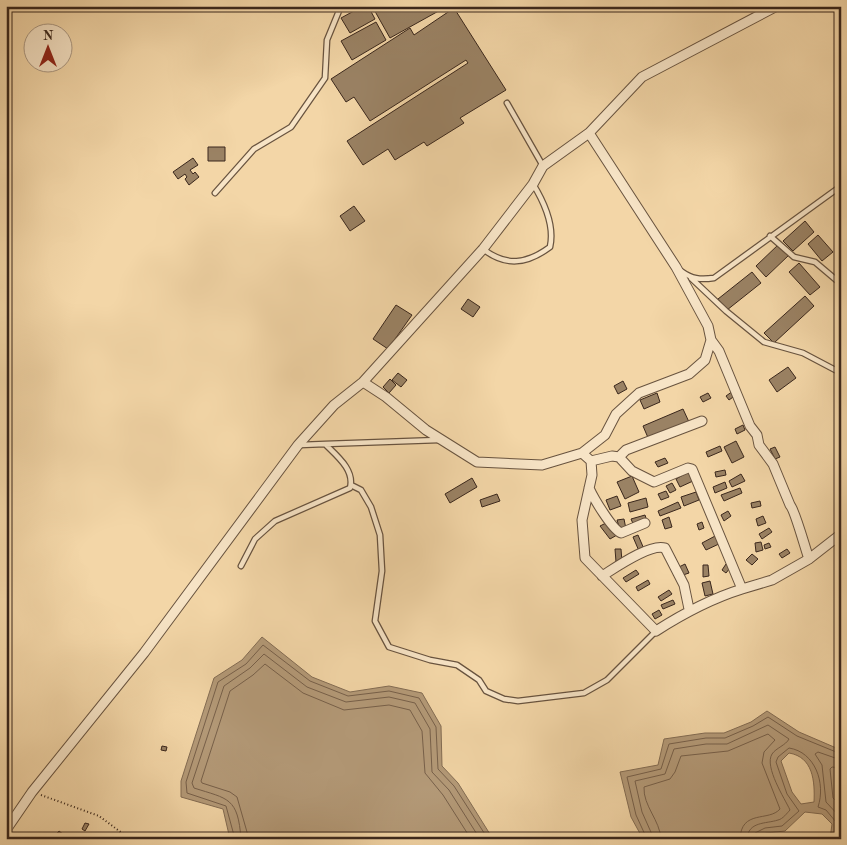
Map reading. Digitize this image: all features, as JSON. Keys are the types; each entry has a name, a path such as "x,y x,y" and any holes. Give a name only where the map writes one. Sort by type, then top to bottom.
{"street":[{"path":"6,830 32,792 144,654 298,445 334,405 363,382 483,249 532,184 543,166 589,133 642,77 777,6"},
{"path":"589,133 676,267 684,286 700,310 711,340 719,351 750,426 773,464 790,505 794,509 800,537 809,559"},
{"path":"363,382 386,397 426,430 445,440 477,462 492,465 542,466 582,453 605,435 616,414 639,394 689,374 705,360 711,340"},
{"path":"619,457 626,450 702,421"},
{"path":"582,453 591,461 592,475 582,520 585,558 656,631 712,598 772,580 809,559 841,534"},
{"path":"591,461 612,456 619,457 632,472 654,482 688,468 692,469 742,589"},
{"path":"589,488 600,511 606,515 617,532 621,533 645,523"},
{"path":"602,576 636,555 660,546 664,548 684,585 689,610"}],"lane":[{"path":"215,193 254,150 292,126 325,78 328,40 341,6"},
{"path":"506,102 543,166"},
{"path":"483,249 496,259 517,262 539,256 550,247 553,235 542,200 532,184"},
{"path":"690,277 702,280 714,278 841,186"},
{"path":"770,236 794,257 814,262 841,284"},
{"path":"676,267 764,342 803,353 841,373"},
{"path":"298,445 445,440"},
{"path":"241,566 255,539 275,521 350,488 350,475 344,463 325,444"},
{"path":"351,485 361,490 371,507 380,534 382,571 376,620 389,647 430,660 457,665 479,680 486,692 504,699 518,701 584,693 607,680 656,631"}],"path":[{"path":"32,792 99,816 130,839"}],"water":[{"path":"262,637 312,677 350,692 389,686 422,693 441,726 442,766 458,783 493,839 230,839 223,809 181,797 181,781 214,678 242,660"},
{"path":"767,711 799,732 841,750 841,839 830,839 832,824 822,814 805,812 785,831 766,833 754,839 643,839 631,817 620,772 658,765 664,739 705,733 724,733 751,722","holes":["789,753 803,759 811,771 814,786 814,802 801,804 792,792 781,761"]}],"building":[{"path":"363,6 368,6 375,19 350,33 341,18"},
{"path":"372,6 443,6 444,8 390,38"},
{"path":"454,8 506,90 460,118 464,123 427,146 424,142 395,160 388,149 363,165 347,141 468,63 466,60 370,121 354,97 346,102 331,79 410,28 414,35"},
{"path":"376,22 386,40 352,60 341,41"},
{"path":"208,147 225,147 225,161 208,161"},
{"path":"193,158 198,165 190,170 199,177 189,185 185,179 187,177 185,174 178,179 173,172"},
{"path":"354,206 365,221 350,231 340,216"},
{"path":"805,221 814,232 793,251 783,241"},
{"path":"818,235 833,252 822,261 808,244"},
{"path":"779,244 789,255 766,277 756,266"},
{"path":"799,263 820,287 810,295 789,272"},
{"path":"752,272 761,283 727,310 718,299"},
{"path":"805,296 814,306 774,343 764,333"},
{"path":"468,299 480,307 473,317 461,309"},
{"path":"396,305 412,315 388,349 373,339"},
{"path":"788,367 796,378 777,392 769,380"},
{"path":"398,373 407,380 401,387 392,380"},
{"path":"390,379 396,385 389,393 383,387"},
{"path":"623,381 627,389 618,394 614,386"},
{"path":"733,391 736,395 729,400 726,396"},
{"path":"657,393 660,402 644,409 640,400"},
{"path":"708,393 711,398 703,402 700,397"},
{"path":"683,409 689,422 649,440 643,426"},
{"path":"743,425 745,430 737,434 735,429"},
{"path":"736,441 744,457 732,463 724,447"},
{"path":"720,446 722,451 708,457 706,452"},
{"path":"775,447 780,457 775,459 770,449"},
{"path":"665,458 668,463 658,467 655,462"},
{"path":"725,470 726,475 716,477 715,472"},
{"path":"688,472 693,481 680,487 676,479"},
{"path":"741,474 745,481 732,487 729,481"},
{"path":"632,476 639,492 625,499 617,482"},
{"path":"472,478 477,487 450,503 445,494"},
{"path":"725,482 727,488 715,493 713,487"},
{"path":"672,483 676,490 670,493 666,486"},
{"path":"740,488 742,493 724,501 721,495"},
{"path":"666,491 669,497 661,500 658,494"},
{"path":"696,492 699,500 684,506 681,497"},
{"path":"497,494 500,501 482,507 480,500"},
{"path":"617,496 621,506 610,510 606,500"},
{"path":"646,498 648,507 630,512 628,503"},
{"path":"760,501 761,506 752,508 751,503"},
{"path":"678,502 681,508 660,516 658,511"},
{"path":"728,511 731,516 724,521 721,515"},
{"path":"645,515 647,521 634,526 631,519"},
{"path":"763,516 766,523 758,526 756,519"},
{"path":"669,517 672,527 665,529 662,520"},
{"path":"624,519 626,529 620,530 617,520"},
{"path":"608,522 617,535 610,539 600,526"},
{"path":"702,522 704,528 699,530 697,524"},
{"path":"769,528 772,532 762,539 759,534"},
{"path":"638,535 644,549 639,551 633,537"},
{"path":"717,535 721,543 706,550 702,543"},
{"path":"761,542 763,550 756,552 755,543"},
{"path":"769,543 771,547 765,549 764,545"},
{"path":"615,549 621,549 622,562 616,562"},
{"path":"787,549 790,553 782,558 779,554"},
{"path":"752,554 758,559 752,565 746,560"},
{"path":"685,564 689,573 683,575 679,567"},
{"path":"726,564 730,568 726,573 722,570"},
{"path":"703,565 708,565 709,576 703,577"},
{"path":"636,570 639,574 626,582 623,578"},
{"path":"648,580 650,584 638,591 636,587"},
{"path":"710,581 713,594 705,596 702,583"},
{"path":"669,590 672,594 661,601 658,597"},
{"path":"673,600 675,604 663,609 661,605"},
{"path":"659,610 662,615 655,619 652,614"},
{"path":"162,746 167,747 166,751 161,750"},
{"path":"85,823 89,824 85,831 82,829"},
{"path":"59,831 64,835 61,839 56,839 54,837"}]}
